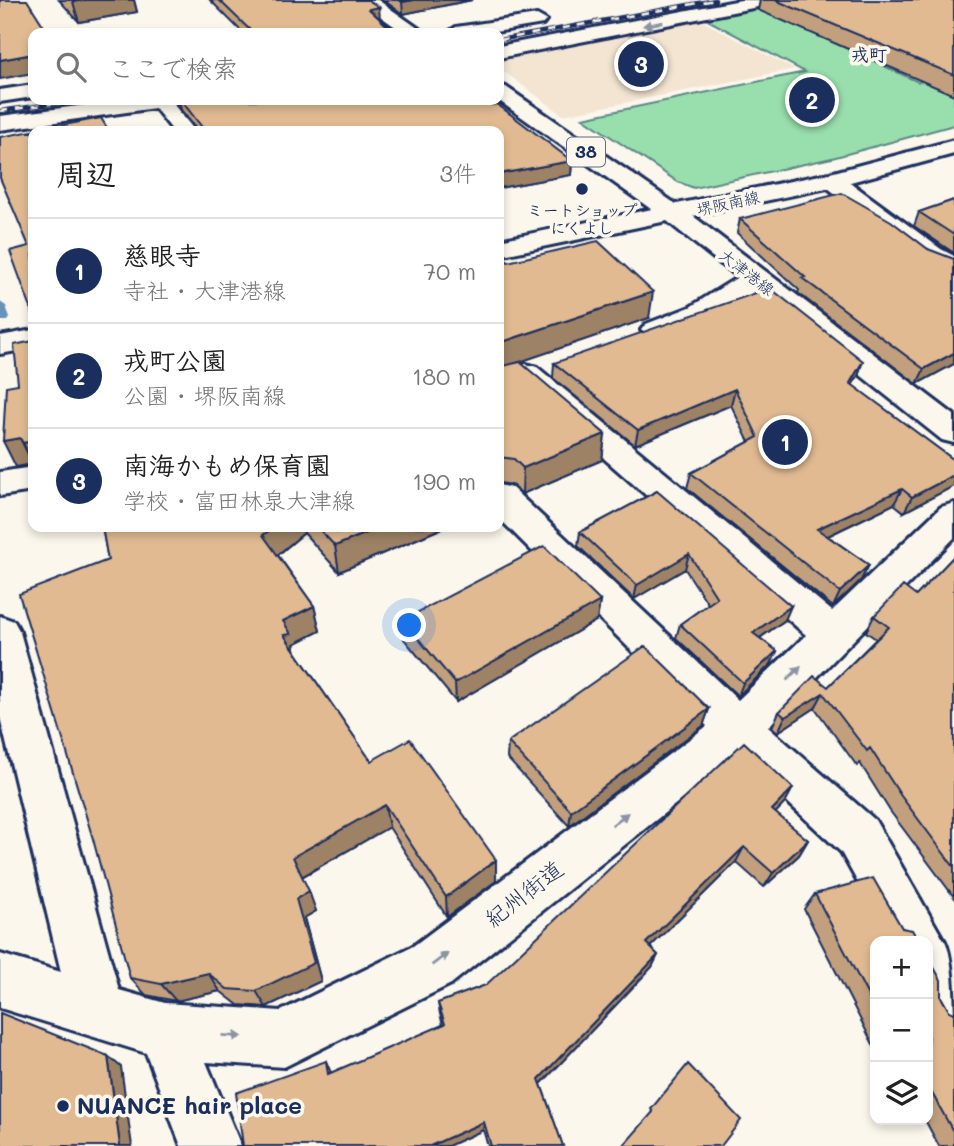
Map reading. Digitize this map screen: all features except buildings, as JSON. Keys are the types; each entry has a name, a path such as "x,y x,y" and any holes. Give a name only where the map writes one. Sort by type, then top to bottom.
{"street":[{"path":"366,0 408,28"},
{"path":"504,51 768,0"},
{"path":"487,28 555,17"},
{"path":"0,96 28,92"},
{"name":"38","path":"504,95 674,214"},
{"path":"0,123 128,105"},
{"path":"167,105 181,126"},
{"name":"堺阪南線","path":"504,247 832,180 954,147"},
{"path":"832,180 932,255 954,266"},
{"name":"大津港線","path":"674,214 954,432"},
{"path":"631,339 700,313 755,278"},
{"path":"0,345 28,340"},
{"path":"526,374 833,635"},
{"path":"0,484 28,481"},
{"path":"504,501 738,728 858,836 916,936"},
{"name":"紀州街道","path":"0,981 165,1031 284,1039 432,965 738,728 954,516"},
{"path":"0,632 91,984 95,1011"},
{"path":"933,966 954,1003"},
{"path":"165,1031 211,1146"}],"shaded area":[{"path":"700,20 794,69 563,115 504,72 504,58"}],"green space":[{"path":"756,6 918,82 954,74 954,125 832,158 694,188 678,182 583,118 805,72 704,18"}],"waterway":[{"path":"0,306 4,318"}],"railway":[{"path":"504,39 715,0"},
{"path":"0,111 43,105"}],"place":[{"name":"南海かもめ保育園","path":"641,64"},
{"name":"戎町公園","path":"812,100"},
{"name":"ミートショップ にくよし","path":"582,189"},
{"name":"慈眼寺","path":"785,442"},
{"name":"NUANCE hair place","path":"63,1106"}],"district":[{"name":"戎町","path":"869,55"}]}
